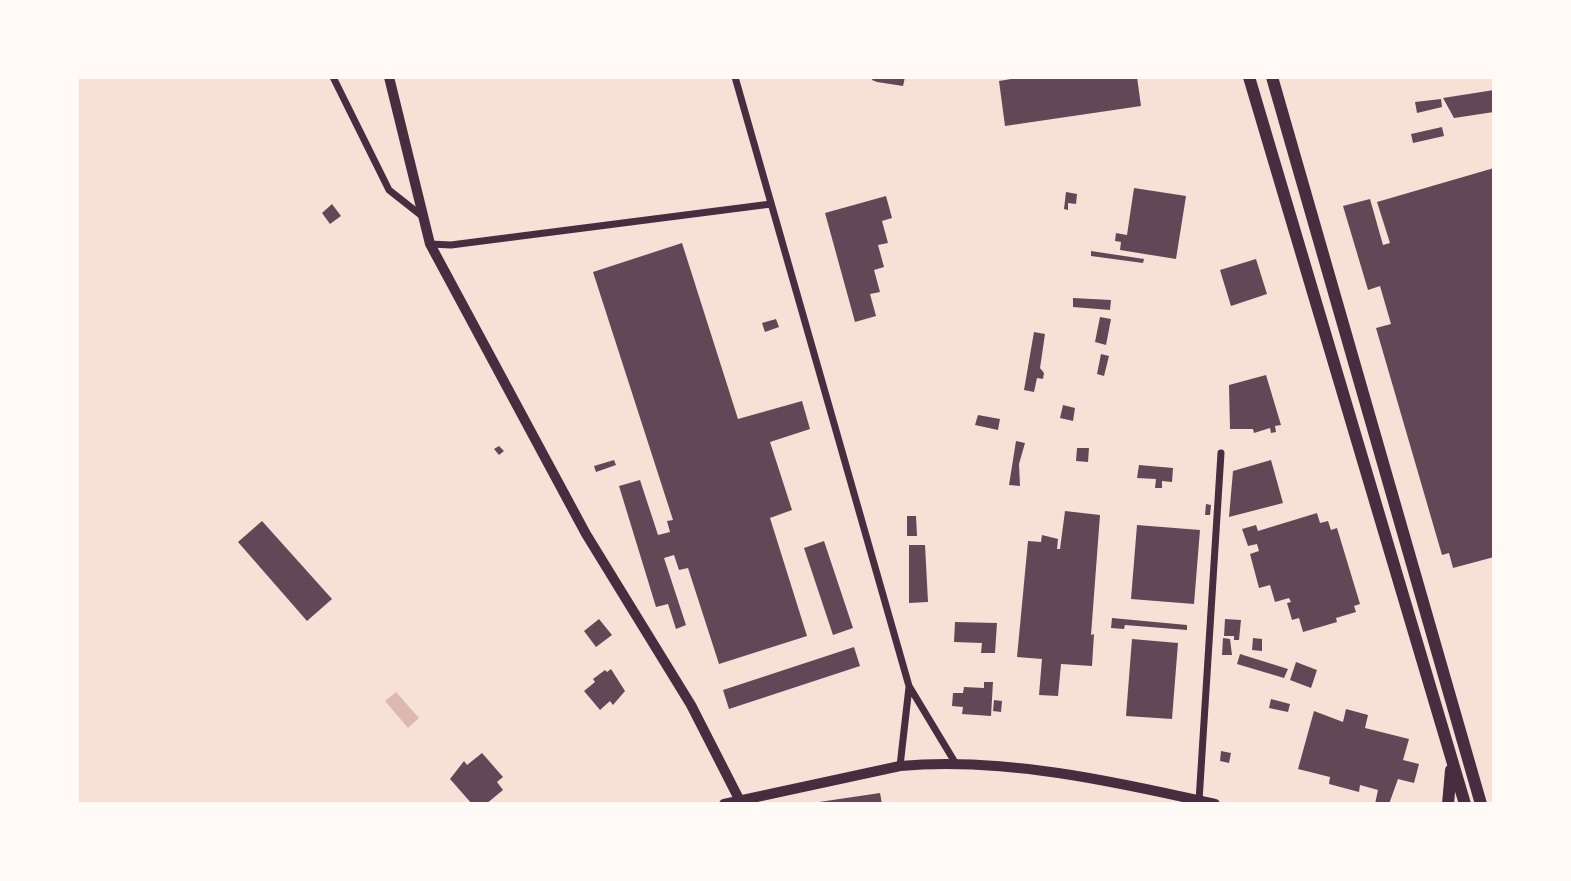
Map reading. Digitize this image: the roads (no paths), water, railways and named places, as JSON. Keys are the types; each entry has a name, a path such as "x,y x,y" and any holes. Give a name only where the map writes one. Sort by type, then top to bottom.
{"highway":[{"path":"1249,77 1465,804"},
{"path":"1272,77 1482,803"},
{"path":"1448,804 1452,759"}],"main road":[{"path":"724,804 900,766 956,764 1034,770 1214,804"}],"street":[{"path":"332,77 389,190 422,216"},
{"path":"389,77 430,244 586,534 691,705 739,799"},
{"path":"735,77 909,686 956,764"},
{"path":"430,244 451,246 771,204"},
{"path":"1199,800 1221,453"},
{"path":"900,766 909,686"}]}
